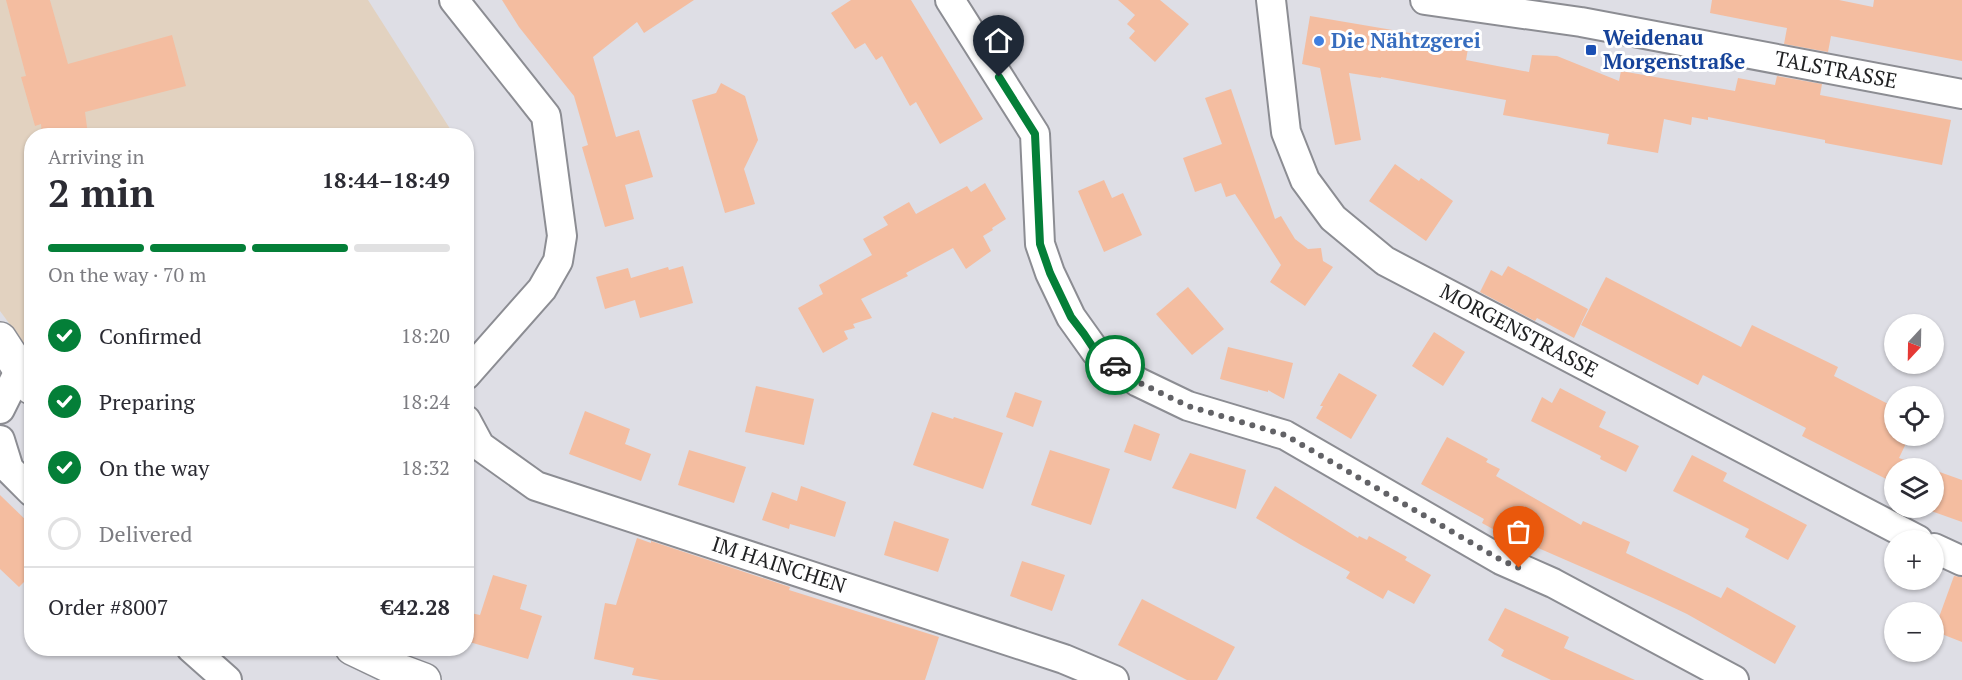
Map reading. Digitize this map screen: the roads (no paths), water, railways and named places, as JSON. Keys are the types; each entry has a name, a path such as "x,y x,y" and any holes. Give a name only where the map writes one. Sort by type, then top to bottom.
{"street":[{"path":"454,0 546,116 562,236 558,261 542,289 474,366"},
{"path":"950,0 1035,134 1040,244 1050,273 1071,317 1096,352 1138,382 1188,406 1285,435 1501,560 1553,583 1734,680"},
{"name":"MORGENSTRASSE","path":"1271,0 1286,132 1305,180 1333,218 1385,261 1899,530"},
{"name":"TALSTRASSE","path":"1425,0 1581,22 1962,94"},
{"path":"0,339 24,375"},
{"path":"0,409 24,380"},
{"name":"IM HAINCHEN","path":"474,435 480,446 536,486 1064,659 1114,680"},
{"path":"0,440 9,469 24,484"},
{"path":"1944,553 1962,561"},
{"path":"200,656 227,680"},
{"path":"369,656 424,680"}],"place":[{"name":"Die Nähtzgerei","path":"1319,41"},
{"name":"Weidenau Morgenstraße","path":"1591,50"}]}
